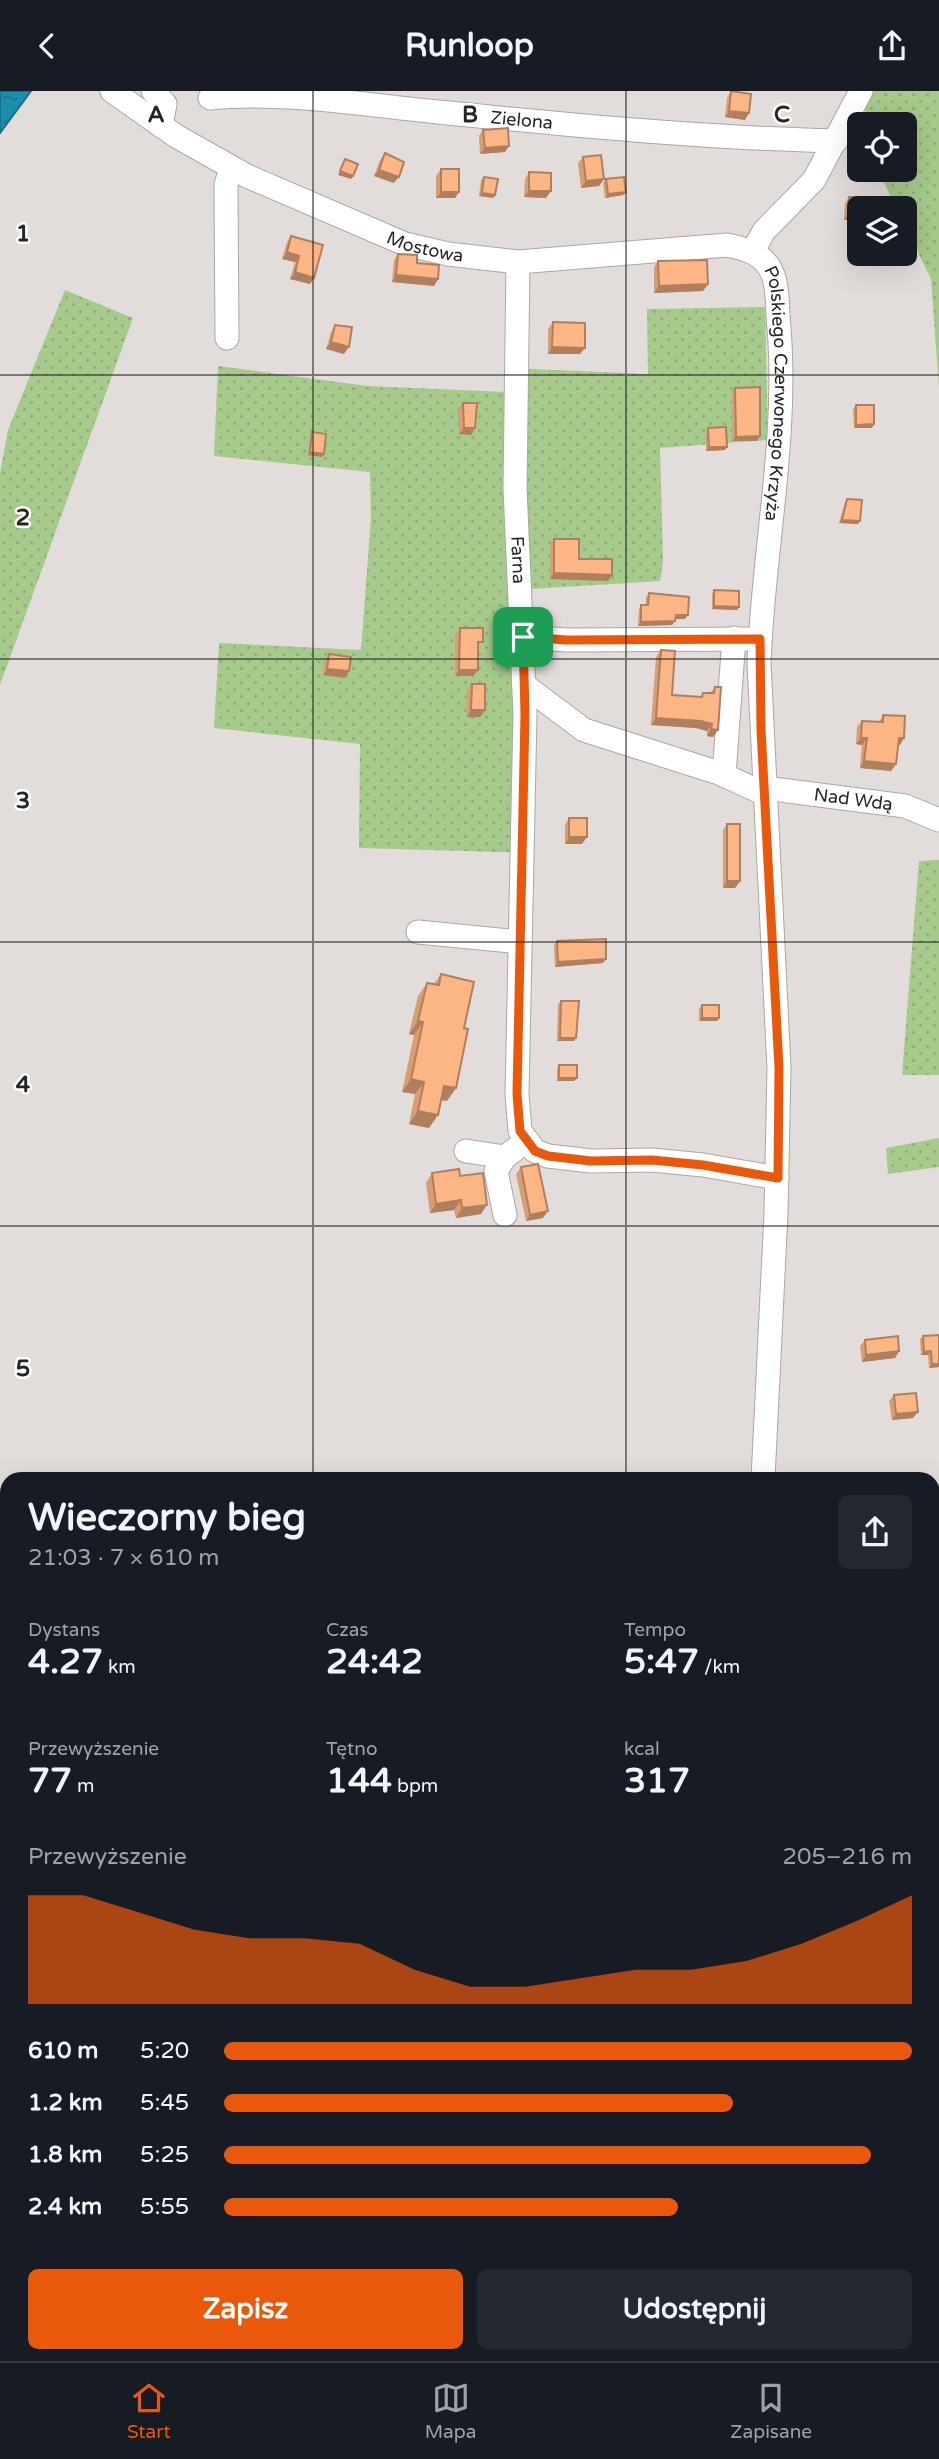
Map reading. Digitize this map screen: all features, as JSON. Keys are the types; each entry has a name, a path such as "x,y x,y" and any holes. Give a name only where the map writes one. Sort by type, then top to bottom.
{"street":[{"path":"153,91 165,104 161,126"},
{"name":"Polskiego Czerwonego Krzyża","path":"763,1472 778,1178 779,1068 760,639 761,599 777,448 780,349 773,275 753,251 764,231 814,180 836,141 855,95"},
{"name":"Mostowa","path":"120,98 231,168 363,229 405,244 448,254 518,262 727,245 753,251"},
{"name":"Zielona","path":"210,98 314,100 768,140 836,141"},
{"path":"228,338 226,185 231,168"},
{"name":"Farna","path":"518,262 515,488 524,685 517,1120 526,1142"},
{"path":"523,637 567,640 760,639"},
{"path":"724,775 734,638"},
{"name":"Nad Wdą","path":"524,685 584,730 765,791 905,806 939,820"},
{"path":"418,932 520,942"},
{"path":"505,1215 496,1171 505,1157 526,1142 535,1151 562,1159 703,1165 778,1178"},
{"path":"466,1151 505,1157"}],"green space":[{"path":"873,91 939,91 939,388 931,279 917,250 917,196 890,196 884,182 917,182 917,112 866,112 865,107"},
{"path":"65,290 133,318 0,685 0,473 8,430"},
{"path":"765,307 768,440 660,448 663,562 660,581 531,589 537,726 533,853 359,848 360,744 214,728 219,643 361,650 371,518 370,472 214,456 218,366 367,386 506,392 507,368 648,374 647,309"},
{"path":"939,860 939,1075 902,1075 919,861"},
{"path":"939,1138 939,1167 888,1174 886,1148"}],"water":[{"path":"0,91 31,91 0,133"}],"building":[{"path":"731,91 751,94 749,113 729,111"},
{"path":"508,128 509,146 485,148 483,130"},
{"path":"385,153 404,162 399,177 379,170"},
{"path":"601,155 604,179 586,181 583,157"},
{"path":"345,159 358,164 353,176 340,171"},
{"path":"441,169 459,169 459,192 441,192"},
{"path":"529,172 551,173 551,191 529,191"},
{"path":"484,177 498,179 495,195 482,193"},
{"path":"624,177 626,192 608,194 606,179"},
{"path":"291,236 323,245 314,278 295,272 299,256 287,252"},
{"path":"398,254 417,255 417,263 439,265 438,279 396,275"},
{"path":"707,260 708,284 659,286 658,261"},
{"path":"553,322 585,323 585,348 552,347"},
{"path":"335,325 352,327 349,347 331,342"},
{"path":"760,387 760,436 736,437 735,388"},
{"path":"463,403 477,403 475,428 464,428"},
{"path":"856,405 874,405 874,424 856,425"},
{"path":"726,427 727,447 709,447 708,428"},
{"path":"312,432 326,434 324,454 310,452"},
{"path":"847,499 862,500 860,521 842,520"},
{"path":"554,539 579,539 579,559 612,559 612,575 554,573"},
{"path":"714,590 739,591 739,607 714,606"},
{"path":"649,593 689,597 688,615 676,615 675,621 641,622 641,605 648,605"},
{"path":"460,628 483,628 483,642 478,642 478,670 459,670"},
{"path":"661,650 675,651 672,695 702,697 703,693 714,693 715,687 721,687 718,730 711,729 712,724 701,721 656,718"},
{"path":"329,654 351,657 349,671 327,669"},
{"path":"472,684 485,684 485,710 471,710"},
{"path":"883,715 905,716 904,738 899,738 896,764 864,761 867,738 861,738 862,721 883,722"},
{"path":"569,818 587,818 587,837 569,837"},
{"path":"727,824 740,824 740,881 727,881"},
{"path":"606,939 606,959 558,962 557,941"},
{"path":"441,974 474,982 464,1028 468,1029 456,1088 444,1086 438,1115 418,1111 424,1082 411,1079 423,1022 418,1021 427,983 439,985"},
{"path":"561,1001 579,1001 576,1038 560,1038"},
{"path":"702,1005 719,1005 719,1018 702,1018"},
{"path":"559,1065 577,1065 577,1078 559,1078"},
{"path":"538,1164 548,1211 530,1215 521,1167"},
{"path":"459,1169 460,1176 483,1173 487,1205 462,1208 461,1200 436,1204 432,1173"},
{"path":"939,1335 939,1364 932,1364 931,1351 924,1352 923,1336"},
{"path":"898,1336 899,1351 866,1355 865,1340"},
{"path":"916,1393 918,1412 896,1414 894,1395"}],"route":[{"path":"523,637 567,640 760,639 761,730 779,1068 778,1178 738,1169 652,1160 562,1159 535,1151 520,1131 517,1120 517,1094 525,714 523,637"}]}
